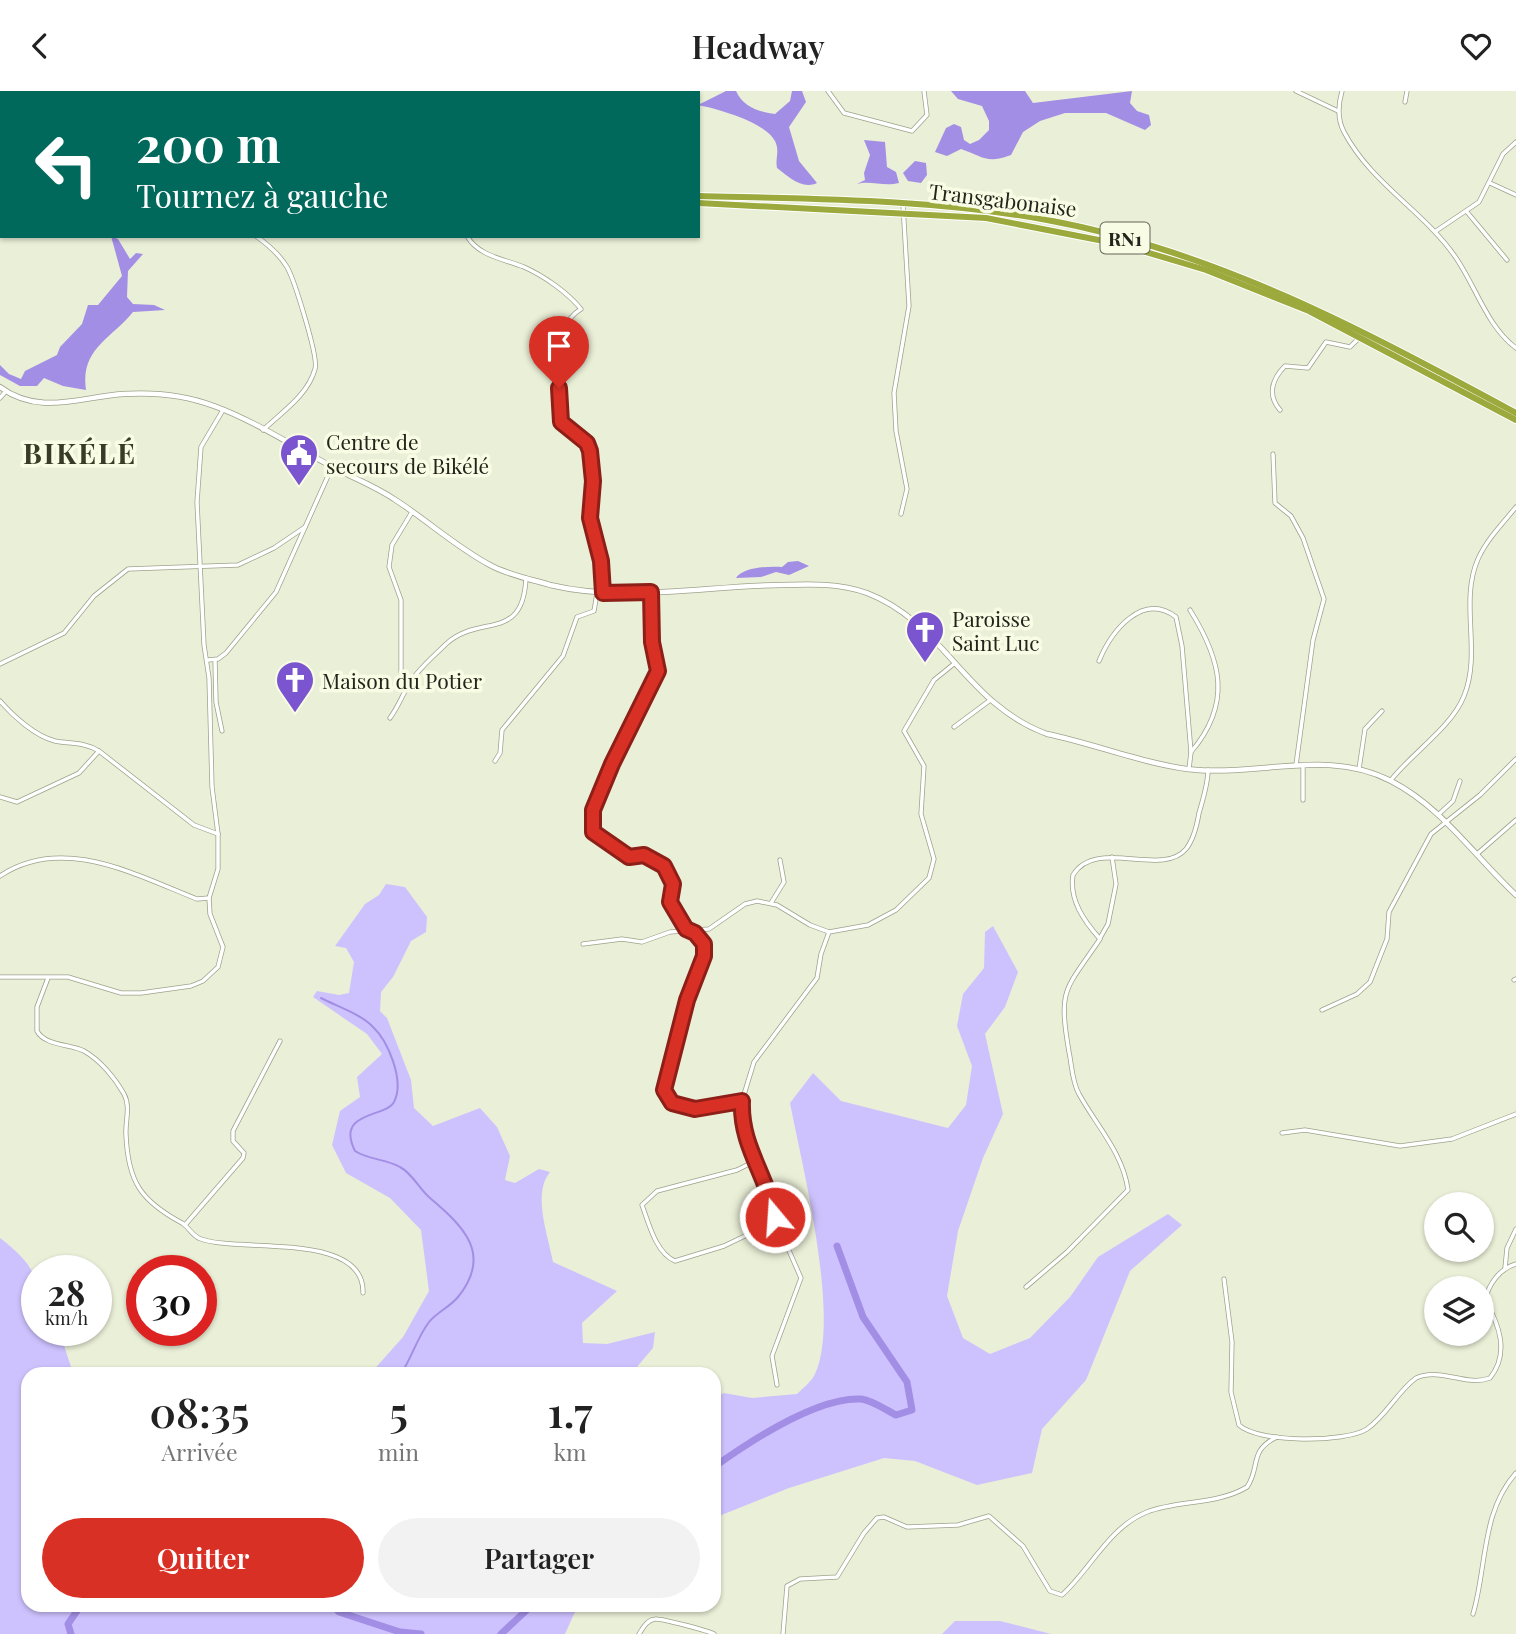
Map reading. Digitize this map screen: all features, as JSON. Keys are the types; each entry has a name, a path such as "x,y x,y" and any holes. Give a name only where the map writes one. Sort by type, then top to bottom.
{"highway":[{"name":"Transgabonaise","path":"700,196 1046,220 1140,242 1206,263 1337,317 1516,413"},
{"name":"Transgabonaise","path":"700,203 903,209 986,218 1128,247 1236,281 1360,337 1516,420"}],"street":[{"path":"828,91 844,113 912,131 927,115 924,91"},
{"path":"1296,91 1338,111"},
{"path":"1342,91 1338,111 1343,130 1376,177 1436,231 1467,273 1504,338 1516,348"},
{"path":"1405,102 1407,91"},
{"path":"1436,231 1479,202 1503,154 1516,142"},
{"path":"1490,183 1516,195"},
{"path":"901,514 907,489 896,431 894,393 909,306 903,209"},
{"path":"1467,212 1507,260"},
{"path":"258,238 288,267 302,303 304,324 316,355 317,366 301,395 263,430"},
{"path":"469,238 478,249 526,268 572,298 581,309 569,319 561,337 559,407 561,422 587,443 590,451 593,481 590,518 601,561 600,593 594,611 577,618 563,656 502,730 500,753 495,761"},
{"path":"1280,410 1271,395 1272,387 1285,366 1308,368 1326,342 1350,347 1360,337"},
{"path":"0,387 24,400 47,404 119,394 176,395 223,410 379,489 491,566 526,578 600,593 725,586 844,586 870,595 909,617 989,701 1012,718 1047,734 1189,769 1339,765 1391,781 1438,815 1516,895"},
{"path":"0,398 6,391"},
{"path":"0,978 68,977 121,993 177,989 203,981 218,967 222,953 210,915 209,898 218,869 218,834 212,787 208,660 204,645 198,462 201,447 223,410"},
{"path":"1273,454 1275,503 1291,516 1303,538 1324,599 1313,641 1296,765"},
{"path":"208,660 215,660 226,653 272,598 332,467"},
{"path":"1391,781 1418,749 1447,723 1464,696 1474,655 1471,604 1475,567 1492,537 1516,507"},
{"path":"408,685 401,673 401,600 389,567 392,545 412,511"},
{"path":"0,664 65,633 94,596 128,569 140,566 200,568 238,565 251,561 305,527"},
{"path":"390,718 408,685 454,637 498,625 519,611 525,601 526,578"},
{"path":"651,592 652,642 658,671 612,764 593,810 592,834 629,857 644,855 664,866 673,884 670,902 686,929 702,939 704,956 687,1000 670,1061 666,1096 672,1103 695,1109 742,1101"},
{"path":"1099,661 1114,632 1144,609 1157,607 1176,617 1182,646 1191,753 1189,769"},
{"path":"1190,610 1215,660 1219,696 1206,734 1191,753"},
{"path":"215,660 216,702 222,731"},
{"path":"583,944 622,939 642,941 686,929 709,929 745,904 771,902 810,925 830,932 868,925 896,910 929,878 934,859 921,814 923,766 904,731 934,680 955,663"},
{"path":"0,701 16,717 48,739 80,744 99,751 194,825 218,834"},
{"path":"954,727 989,701"},
{"path":"1359,769 1365,729 1382,711"},
{"path":"0,797 17,802 85,768 99,751"},
{"path":"1322,1010 1357,994 1370,982 1387,939 1389,912 1431,834 1480,795 1516,759"},
{"path":"1303,765 1303,800"},
{"path":"1100,939 1087,924 1072,885 1076,870 1112,857 1164,859 1185,850 1197,824 1208,770"},
{"path":"1438,815 1453,801 1460,781"},
{"path":"1476,853 1516,820"},
{"path":"0,876 32,860 71,857 113,867 197,899 209,898"},
{"path":"1026,1287 1067,1252 1128,1190 1109,1139 1074,1084 1063,1008 1067,987 1074,972 1100,939 1108,924 1116,884 1112,857"},
{"path":"771,902 784,882 780,860"},
{"path":"777,1385 772,1356 802,1278 776,1221 768,1190 753,1162 744,1136 742,1101 754,1062 817,978 821,954 830,932"},
{"path":"48,978 35,1019 40,1036 87,1053 114,1079 127,1101 127,1148 135,1183 153,1207 185,1225 193,1236 213,1243 279,1246 335,1255 353,1266 363,1293"},
{"path":"185,1225 243,1158 243,1151 233,1140 233,1131 281,1041"},
{"path":"1282,1133 1305,1130 1400,1146 1452,1139 1487,1123 1516,1114"},
{"path":"753,1162 737,1170 657,1191 642,1205 647,1219 660,1249 675,1261 724,1246 776,1221"},
{"path":"1505,1268 1507,1248 1516,1229"},
{"path":"1224,1279 1232,1342 1233,1409 1241,1428 1277,1437 1340,1437 1363,1431 1409,1383 1423,1375 1448,1374 1472,1381 1490,1378 1501,1355 1500,1330 1485,1300 1489,1288 1505,1268 1516,1264"},
{"path":"783,1634 787,1586 800,1579 837,1577 864,1533 877,1518 884,1517 907,1528 958,1525 989,1516 1023,1545 1050,1591 1062,1595 1106,1544 1141,1515 1230,1494 1247,1487 1257,1455 1264,1445 1277,1437"},
{"path":"1473,1615 1490,1523 1498,1500 1516,1473"},
{"path":"639,1634 648,1622 656,1618 678,1626 704,1628 714,1634"}],"shaded area":[{"path":"726,91 736,91 752,108 775,114 790,101 792,91 802,91 806,102 789,127 799,161 817,183 801,184 777,168 775,141 762,128 700,104"},
{"path":"951,91 1025,91 1033,103 1132,91 1130,103 1137,111 1149,115 1151,125 1145,130 1106,113 1065,113 1040,121 1023,132 1011,155 1003,158 980,157 961,149 947,156 935,152 946,128 954,124 961,127 964,140 970,144 979,140 989,130 989,121 982,106 958,99"},
{"path":"864,140 885,142 887,167 896,172 899,183 857,184 865,180 864,173 870,155"},
{"path":"915,161 926,163 927,175 921,183 908,181 903,173"},
{"path":"112,238 118,239 130,259 136,253 143,254 128,271 127,297 133,304 154,305 165,310 133,312 99,346 88,364 86,390 63,386 44,378 37,386 20,386 0,375 0,365 9,374 21,379 25,371 57,355 60,347 82,324 88,305 98,305 122,276"},
{"path":"798,561 809,566 789,575 776,572 761,577 736,578 750,569 782,567 788,562"},
{"path":"386,884 405,887 427,917 426,932 411,941 393,977 381,992 380,1011 387,1018 411,1080 414,1108 433,1126 480,1108 497,1127 510,1156 505,1180 515,1183 539,1169 550,1172 542,1192 542,1203 553,1262 617,1291 582,1323 583,1343 607,1344 655,1332 653,1348 637,1367 376,1367 403,1337 429,1291 421,1230 390,1198 346,1173 332,1145 340,1111 360,1097 357,1077 382,1054 367,1034 313,997 317,991 339,995 349,993 354,962 346,948 335,946 365,904 379,895"},
{"path":"993,926 1018,972 1005,1007 985,1034 1003,1114 983,1158 958,1231 947,1296 963,1338 990,1354 1030,1338 1070,1297 1098,1257 1168,1214 1182,1225 1130,1271 1086,1380 1042,1429 1032,1473 977,1485 915,1461 884,1458 789,1488 721,1515 721,1394 752,1398 797,1394 814,1377 822,1349 824,1317 817,1241 790,1103 813,1073 841,1101 948,1128 966,1105 972,1066 957,1026 963,994 984,968 985,932"},
{"path":"0,1238 21,1257 21,1346 64,1346 71,1367 21,1367 21,1612 575,1612 565,1634 0,1634"},
{"path":"955,1621 1000,1621 1051,1634 942,1634"}],"waterway":[{"path":"321,998 368,1022 379,1033 389,1051 396,1073 397,1093 394,1102 356,1122 351,1129 355,1151 405,1170 463,1230 473,1254 473,1267 468,1282 455,1301 429,1322 405,1367"},
{"path":"721,1462 784,1423 824,1405 861,1399 896,1415 912,1410 907,1382 863,1317 837,1246"},
{"path":"71,1634 68,1624 76,1612"},
{"path":"339,1612 400,1632 421,1634"},
{"path":"501,1634 525,1612"}],"place":[{"name":"Centre de secours de Bikélé","path":"299,487"},
{"name":"Paroisse Saint Luc","path":"925,664"},
{"name":"Maison du Potier","path":"295,714"}],"district":[{"name":"BIKÉLÉ","path":"80,452"}],"route":[{"path":"559,388 561,422 587,443 590,451 593,473 591,529 601,561 603,593 651,592 652,642 658,671 612,764 593,810 593,832 629,857 644,855 664,866 673,884 670,902 686,929 702,939 704,956 687,1000 664,1090 668,1101 695,1109 742,1101 744,1136 753,1162 768,1190 775,1217"}]}
